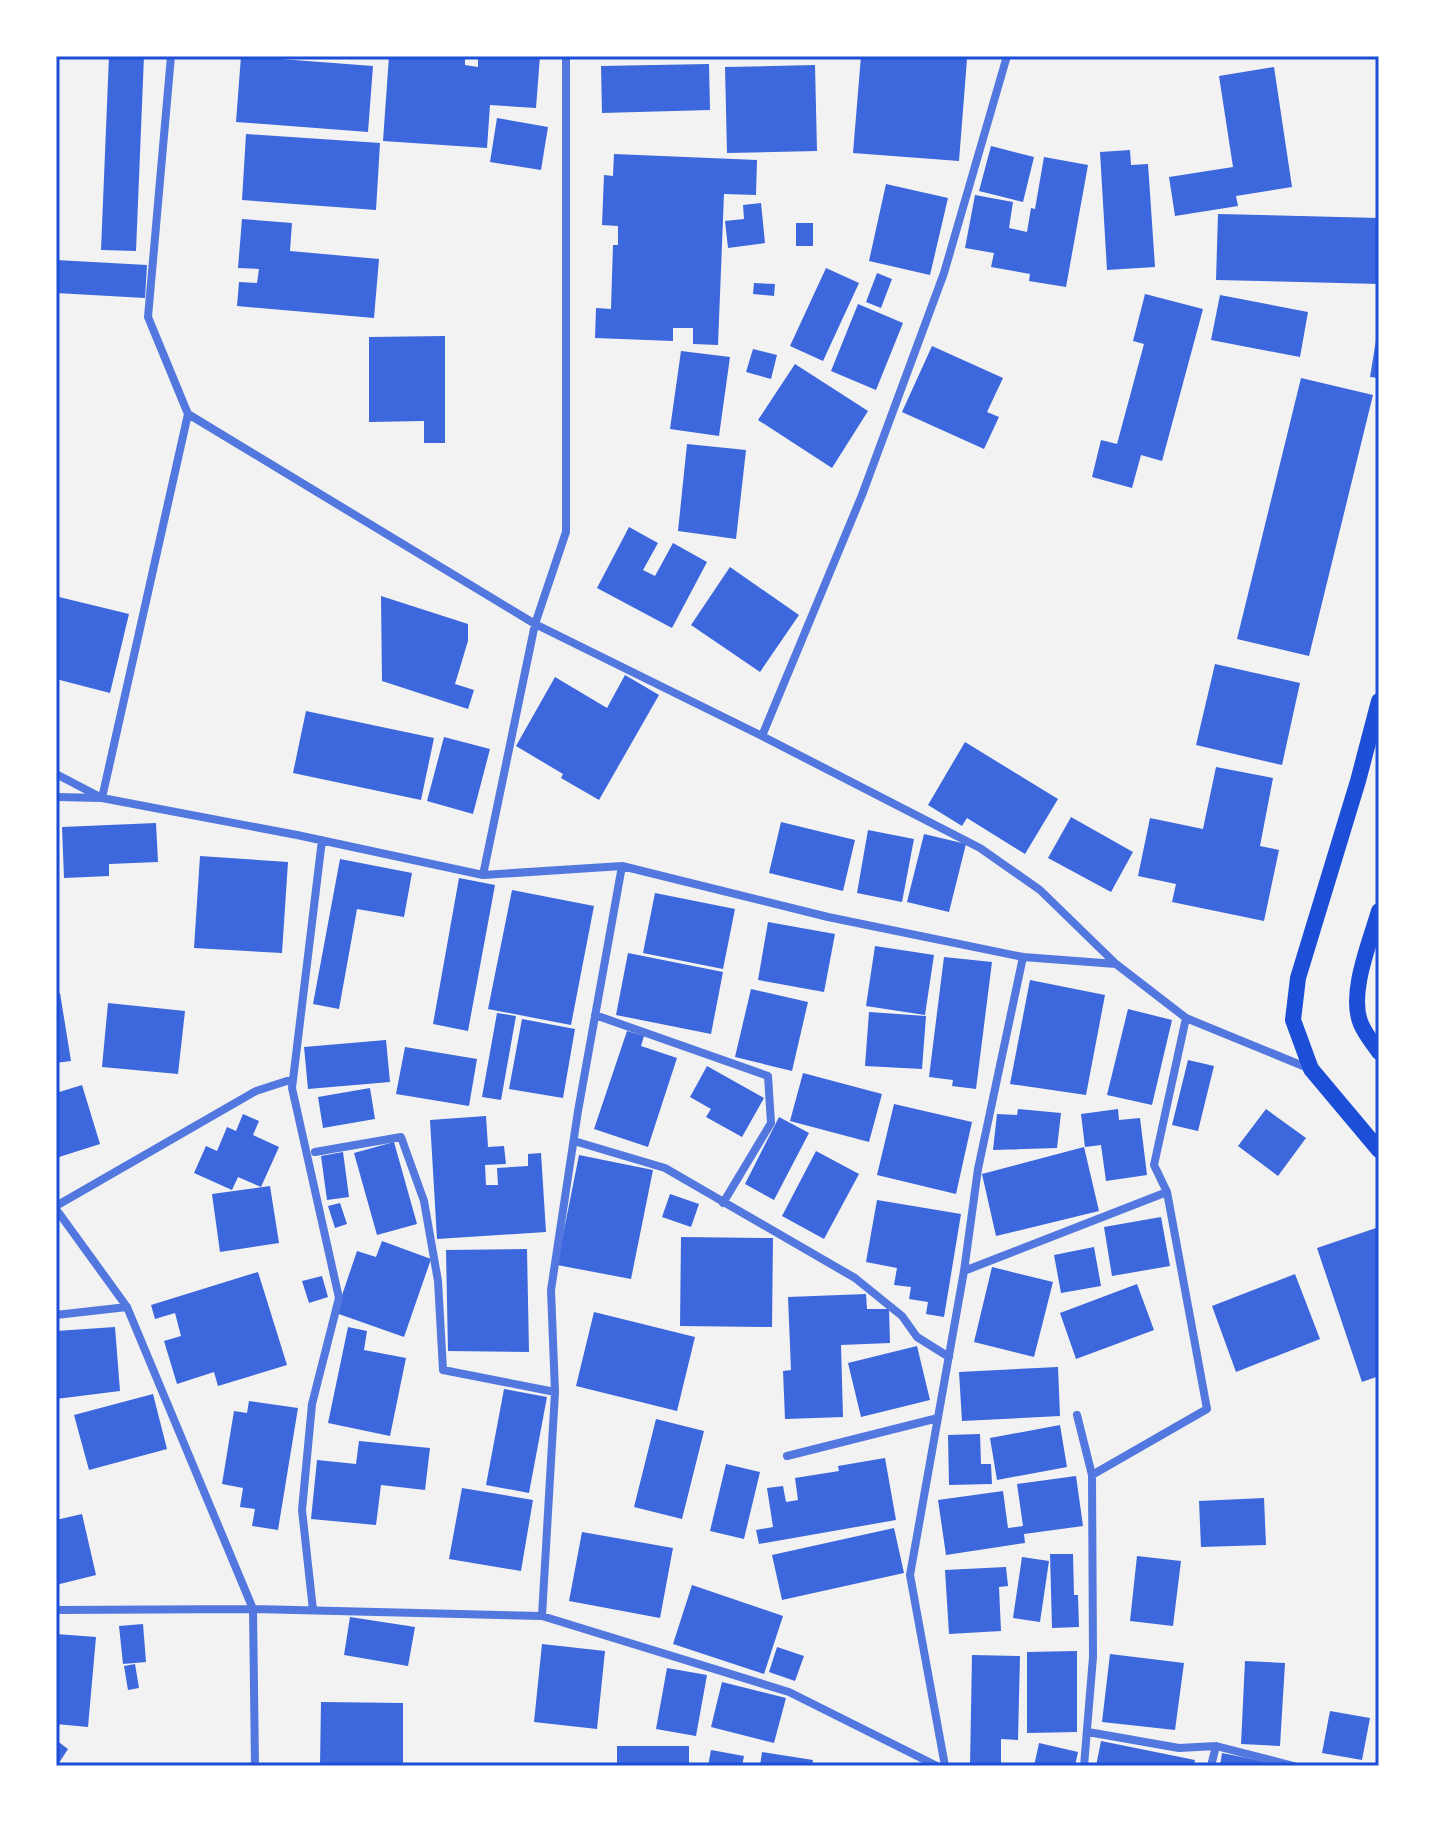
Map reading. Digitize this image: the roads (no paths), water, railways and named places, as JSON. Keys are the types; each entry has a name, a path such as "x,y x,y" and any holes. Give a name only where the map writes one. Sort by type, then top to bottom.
{"main road":[{"path":"1379,701 1298,978 1293,1020 1311,1069 1379,1150"},
{"path":"1379,911 1358,986 1356,1006 1361,1025 1379,1052"}],"street":[{"path":"102,798 188,414 148,317 171,56"},
{"path":"483,875 535,624 566,532 566,56"},
{"path":"762,736 862,495 944,273 1007,56"},
{"path":"188,414 535,624 980,848 1040,890 1116,964 1186,1018 1311,1069"},
{"path":"56,774 102,798"},
{"path":"56,797 102,798 322,840 483,875 622,866 828,917 1023,957 1116,964"},
{"path":"313,1610 302,1510 312,1404 339,1298 292,1088 322,840"},
{"path":"542,1616 555,1392 551,1290 622,866"},
{"path":"945,1766 910,1575 964,1271 978,1169 1023,957"},
{"path":"595,1015 768,1076 771,1123 723,1203"},
{"path":"1092,1475 1207,1409 1167,1192 1154,1165 1186,1018"},
{"path":"255,1766 253,1609 127,1307 56,1207 256,1091 293,1079"},
{"path":"315,1152 401,1137 424,1201 438,1281 443,1370 555,1392"},
{"path":"574,1141 665,1168 855,1278 902,1316 917,1337 949,1357"},
{"path":"964,1271 1167,1192"},
{"path":"56,1315 127,1307"},
{"path":"1077,1415 1092,1475 1093,1657 1084,1766"},
{"path":"787,1456 938,1418"},
{"path":"56,1610 253,1609 542,1616 789,1692 937,1766"},
{"path":"1088,1732 1179,1748 1216,1746 1294,1766"},
{"path":"1211,1766 1216,1746"}]}
